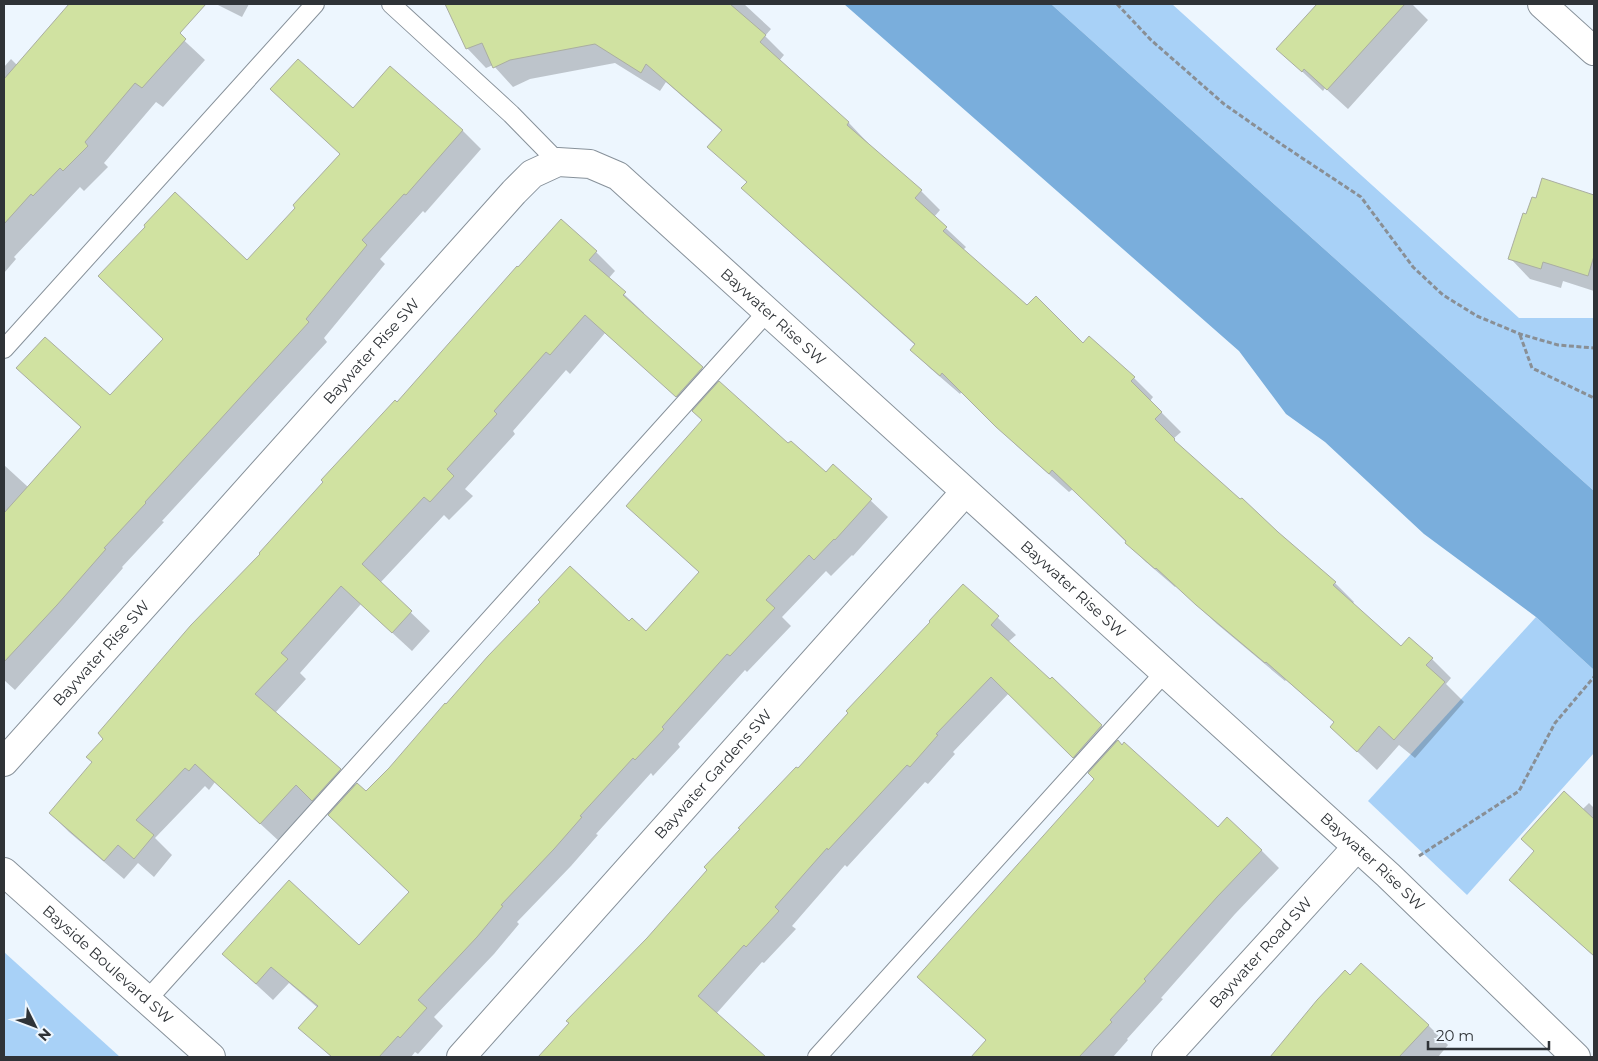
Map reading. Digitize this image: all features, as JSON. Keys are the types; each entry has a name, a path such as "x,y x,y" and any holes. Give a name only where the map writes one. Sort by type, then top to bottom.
{"street":[{"path":"1542,4 1594,51"},
{"name":"Baywater Rise SW","path":"4,762 514,192 532,174 558,162 590,164 618,176 1388,875 1576,1057"},
{"name":"Baywater Gardens SW","path":"461,1057 966,492"},
{"name":"Baywater Road SW","path":"1166,1057 1357,847"},
{"name":"Bayside Boulevard SW","path":"4,872 211,1057"}],"lane":[{"path":"4,349 315,4"},
{"path":"391,4 511,114 558,162"},
{"path":"147,1000 768,312"},
{"path":"816,1057 1165,672"}],"path":[{"path":"1117,4 1151,40 1224,104 1361,197 1414,266 1443,295 1477,316 1520,334 1558,345 1594,348"},
{"path":"1520,334 1532,368 1594,398"},
{"path":"1388,875 1519,792 1555,723 1594,677"}],"shaded area":[{"path":"844,4 1051,4 1594,491 1594,670 1536,617 1424,534 1325,442 1286,414 1239,351"},
{"path":"1051,4 1172,4 1519,318 1594,318 1594,491"},
{"path":"1536,617 1594,670 1594,753 1467,895 1368,801"},
{"path":"4,952 120,1057 4,1057"}],"building":[{"path":"69,4 206,4 180,33 186,39 142,88 135,83 85,142 88,146 63,171 60,168 33,196 31,194 4,224 4,79"},
{"path":"445,4 730,4 766,35 760,42 849,122 847,125 922,190 915,198 947,227 943,231 1027,305 1036,296 1083,343 1089,336 1135,377 1131,381 1162,412 1155,419 1174,440 1336,582 1333,585 1401,646 1409,637 1433,658 1426,665 1445,682 1394,740 1379,726 1357,752 1330,727 1334,722 1125,543 1126,541 1052,470 1049,474 996,427 942,373 940,376 910,350 915,344 741,188 747,182 707,147 722,130 646,64 641,73 595,44 510,60 493,68 482,43 466,49"},
{"path":"1317,4 1405,4 1327,90 1304,69 1302,72 1276,49"},
{"path":"298,59 353,108 390,66 463,130 406,195 404,194 362,240 367,245 306,319 309,322 145,502 57,605 4,662 4,513 81,427 16,368 45,337 110,395 163,339 98,276 145,227 144,225 175,192 247,260 295,208 293,205 340,154 270,89"},
{"path":"1542,178 1594,195 1594,256 1588,276 1543,262 1541,269 1508,259 1523,213 1526,214 1532,197 1536,198"},
{"path":"561,219 597,251 589,260 626,292 623,295 703,367 676,397 585,315 550,355 546,352 494,411 497,414 447,469 454,476 430,502 424,497 362,564 412,611 392,633 341,586 281,653 288,659 255,694 341,769 312,801 296,785 260,824 195,764 189,771 185,768 136,820 154,835 134,859 118,845 104,861 49,813 92,762 86,757 103,739 98,733 191,625 260,554 323,482 321,480 395,400 397,402"},
{"path":"719,381 788,443 791,441 826,472 833,464 872,499 835,540 814,560 809,555 766,600 775,608 730,656 727,654 662,727 664,729 635,760 633,758 580,816 582,817 554,849 501,905 503,906 477,937 418,1000 427,1008 400,1038 398,1036 379,1057 332,1057 298,1028 318,1006 271,967 256,984 222,954 289,880 359,945 409,892 328,815 357,783 366,791 389,768 445,703 540,602 538,600 570,566 629,621 632,618 646,631 699,572 626,506 702,420 692,411"},
{"path":"963,584 999,616 991,625 1050,679 1052,677 1102,725 1073,758 991,677 936,734 938,735 910,767 907,765 828,850 827,848 775,907 779,911 746,947 744,945 698,996 766,1057 538,1057 569,1023 566,1021 647,938 707,870 704,867 740,829 738,828 796,767 798,768 848,713 846,711"},
{"path":"1118,740 1122,745 1124,742 1218,827 1227,817 1262,850 1144,979 1146,981 1110,1020 1112,1022 1079,1057 971,1057 986,1040 917,977 1094,779 1088,773"},
{"path":"1564,791 1594,819 1594,956 1509,880 1534,851 1521,839"},
{"path":"1361,963 1429,1025 1399,1057 1270,1057 1317,1000 1345,970 1350,975"}]}
